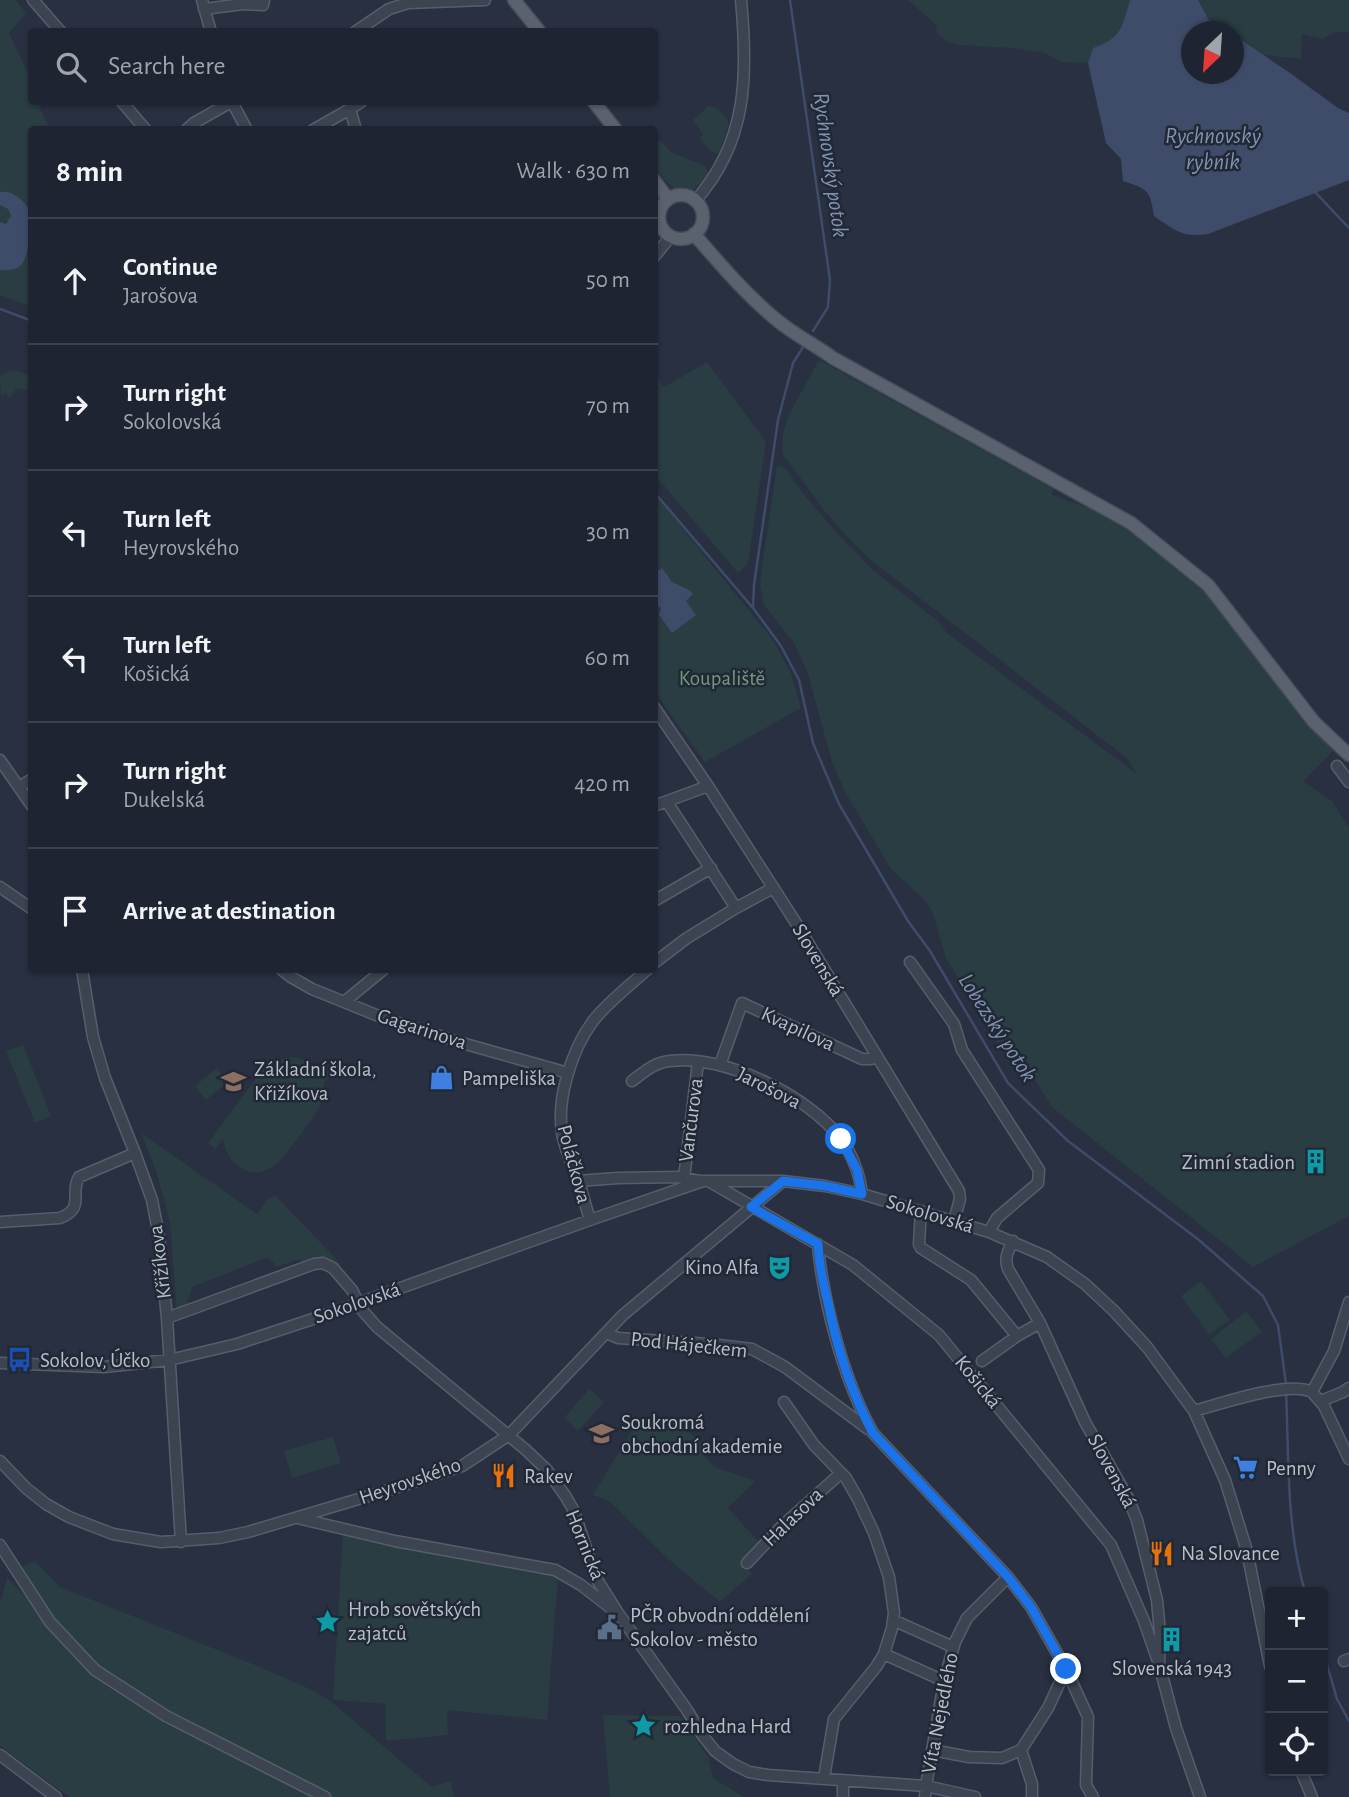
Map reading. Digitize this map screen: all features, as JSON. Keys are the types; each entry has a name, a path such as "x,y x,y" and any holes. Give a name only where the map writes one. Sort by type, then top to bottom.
{"main road":[{"path":"514,0 537,28"},
{"path":"596,105 613,126"},
{"path":"658,185 668,199"},
{"path":"681,195 695,201 702,217 694,234 682,239 671,236 662,229 659,220 661,208 668,199 681,195"},
{"path":"694,234 750,296 796,335 1132,523 1208,585 1314,722 1349,755"}],"street":[{"path":"33,0 58,28"},
{"path":"210,28 203,4 243,2 263,5 264,0"},
{"path":"360,28 389,9 408,3 485,0"},
{"path":"695,201 718,172 732,141 738,119 744,89 741,0"},
{"path":"125,105 143,126"},
{"path":"191,126 227,105"},
{"path":"234,105 245,126"},
{"path":"320,126 356,105"},
{"path":"350,108 355,126"},
{"path":"658,252 671,236"},
{"name":"Slovenská","path":"658,713 830,977 959,1191 960,1199 954,1221"},
{"path":"0,760 28,800"},
{"path":"1337,766 1349,782"},
{"path":"19,787 28,781"},
{"path":"658,805 708,786"},
{"path":"667,802 736,908"},
{"path":"658,899 711,868"},
{"path":"0,887 28,906"},
{"path":"658,960 687,938 773,888"},
{"path":"910,962 954,1024 962,1050 1039,1170 1038,1183 997,1218 989,1232"},
{"name":"Křižíkova","path":"83,973 93,1037 105,1078 152,1200 159,1236 181,1542"},
{"name":"Křižíkova","path":"86,992 88,973"},
{"name":"Gagarinova","path":"286,973 312,989 416,1029 568,1073"},
{"path":"344,1002 379,973"},
{"name":"Poláčkova","path":"590,1220 563,1138 562,1102 568,1073 593,1021 644,973"},
{"name":"Kvapilova","path":"720,1065 742,1003 862,1059 877,1057"},
{"name":"Jarošova","path":"632,1081 647,1069 668,1061 698,1062 720,1065 774,1086 799,1100 841,1139 857,1170 862,1194"},
{"name":"Vančurova","path":"684,1178 698,1062"},
{"path":"0,1222 60,1219 66,1216 76,1203 76,1183 79,1177 135,1153"},
{"name":"Sokolovská","path":"578,1181 684,1178 706,1182 783,1181 825,1186 862,1194 989,1232 1047,1257 1085,1284 1114,1311 1147,1347 1194,1411 1225,1480 1240,1527 1267,1650"},
{"name":"Heyrovského","path":"0,1461 26,1488 69,1517 113,1534 161,1542 219,1538 248,1532 462,1466 509,1435 622,1315 783,1181"},
{"name":"Sokolovská","path":"0,1363 104,1367 169,1360 237,1344 706,1182"},
{"name":"Košická","path":"706,1182 853,1265 939,1335 1111,1545 1144,1620 1158,1664"},
{"path":"921,1211 921,1248 971,1280 1017,1336"},
{"name":"Slovenská","path":"1013,1241 1006,1256 1006,1266 1040,1323 1086,1422 1128,1498 1137,1520 1157,1600 1160,1633 1158,1664 1176,1728 1200,1797"},
{"path":"818,1244 818,1262 839,1353 863,1415 873,1433 1008,1577 1031,1607 1066,1669 1088,1717 1086,1785 1093,1797"},
{"name":"Hornická","path":"167,1318 314,1264 323,1263 333,1268 377,1327 533,1455 547,1470 574,1511 596,1578 618,1614 715,1751 749,1772 843,1780 975,1797"},
{"path":"1312,1392 1334,1351 1349,1302"},
{"path":"982,1361 1040,1323"},
{"name":"Pod Háječkem","path":"606,1333 618,1338 752,1349 785,1367 873,1433"},
{"path":"1194,1411 1276,1391 1303,1388 1321,1401 1349,1459"},
{"path":"1321,1401 1349,1388"},
{"path":"784,1402 814,1445 846,1478 858,1499 874,1533 889,1577 894,1613 884,1654 834,1719 824,1778"},
{"name":"Halasova","path":"747,1563 782,1525 841,1473"},
{"path":"296,1518 394,1541 555,1570 581,1585 618,1614"},
{"path":"0,1545 50,1622 95,1670 166,1716 326,1797"},
{"name":"Víta Nejedlého","path":"925,1791 944,1681 959,1631 967,1618 1008,1577"},
{"path":"893,1620 953,1647"},
{"path":"884,1654 944,1681"},
{"path":"932,1750 969,1757 1002,1758 1021,1750 1048,1708 1066,1669"},
{"path":"1021,1750 1032,1784 1032,1797"},
{"path":"0,1755 56,1797"},
{"path":"1303,1776 1312,1797"},
{"path":"843,1780 844,1797"}],"green space":[{"path":"0,0 16,0 26,13 9,33 28,72 28,105 41,105 39,107 48,126 28,126 28,305 0,295"},
{"path":"908,0 1130,0 1115,36 1093,48 1088,63 1061,62 1045,53 1012,48 947,42 937,33 936,25"},
{"path":"1198,0 1349,0 1349,32 1335,32 1323,39 1302,34 1301,59 1264,55 1244,43 1244,21 1212,21"},
{"path":"708,106 721,112 729,124 718,154 710,150 700,138 703,134 693,120"},
{"path":"658,140 671,152 704,166 710,174 692,190 686,191 675,189 658,172"},
{"path":"819,360 1053,489 1052,495 1131,523 1208,585 1333,751 1303,781 1332,801 1349,828 1349,1216 1253,1267 1052,1107 1024,1063 1014,1069 946,958 933,913 925,900 891,869 845,792 832,762 808,674 794,643 764,605 760,585 761,572 777,466 785,468 836,532 874,571 939,622 947,633 1137,774 1128,759 872,561 823,509 782,453 788,416"},
{"path":"707,362 766,442 748,564 738,573 658,479 658,379 664,387"},
{"path":"11,370 22,372 28,375 28,388 26,390 17,388 10,398 4,393 1,397 0,376"},
{"name":"Koupaliště","path":"658,498 773,640 791,673 801,708 705,762 658,696"},
{"path":"23,1045 51,1116 35,1123 6,1051"},
{"path":"272,1057 277,1061 303,1059 313,1065 322,1076 331,1069 334,1073 324,1082 324,1095 318,1109 285,1155 265,1171 248,1171 240,1168 228,1155 223,1138 215,1149 208,1143"},
{"path":"217,1068 228,1082 206,1100 195,1086"},
{"path":"141,1133 257,1214 268,1199 275,1195 342,1265 305,1265 300,1259 277,1267 268,1257 192,1287 185,1310 177,1312 170,1222 156,1171"},
{"path":"1201,1281 1230,1320 1209,1335 1181,1296"},
{"path":"1246,1311 1262,1332 1226,1358 1211,1339"},
{"path":"589,1389 604,1402 578,1431 564,1418"},
{"path":"657,1420 677,1425 700,1440 705,1457 715,1467 755,1481 728,1508 761,1544 741,1560 752,1574 720,1602 668,1559 609,1501 593,1495 634,1427"},
{"path":"333,1437 341,1463 292,1478 284,1451"},
{"path":"343,1532 558,1576 547,1720 447,1710 448,1735 386,1741 385,1704 333,1700"},
{"path":"34,1561 60,1587 308,1688 329,1700 432,1787 451,1781 454,1797 69,1797 0,1746 0,1601 7,1577 46,1618 16,1570"},
{"path":"603,1715 680,1716 708,1757 713,1778 744,1797 610,1797"}],"water":[{"name":"Rychnovský rybník","path":"1130,0 1198,0 1209,21 1181,21 1181,84 1244,84 1244,42 1349,113 1349,180 1208,234 1185,234 1154,216 1149,196 1138,186 1123,181 1121,159 1106,143 1088,63 1093,48 1115,36"},
{"path":"0,192 6,192 18,197 28,209 28,246 26,257 18,268 0,270 0,222 6,224 11,216 8,209 0,205"},
{"path":"662,568 672,582 693,594 686,601 696,615 672,633 659,615 661,608 658,606 658,571"}],"waterway":[{"name":"Rychnovský potok","path":"790,0 830,280 828,307 813,331"},
{"path":"1314,191 1349,228"},
{"name":"Lobezský potok","path":"0,309 28,320"},
{"name":"Rychnovský potok","path":"753,607 778,420 793,363 803,347"},
{"name":"Lobezský potok","path":"658,497 753,608 781,646 799,680 813,743 839,804 1008,1083 1068,1141 1199,1240 1263,1296 1278,1325 1286,1384"},
{"name":"Lobezský potok","path":"1286,1391 1291,1518 1304,1587"},
{"name":"Lobezský potok","path":"1328,1668 1337,1699 1349,1721"}],"place":[{"name":"Pampeliška","path":"442,1078"},
{"name":"Základní škola, Křižíkova","path":"234,1081"},
{"name":"Zimní stadion","path":"1315,1162"},
{"name":"Kino Alfa","path":"779,1267"},
{"name":"Sokolov, Účko","path":"20,1360"},
{"name":"Soukromá obchodní akademie","path":"601,1434"},
{"name":"Penny","path":"1246,1468"},
{"name":"Rakev","path":"504,1476"},
{"name":"Na Slovance","path":"1161,1553"},
{"name":"Hrob sovětských zajatců","path":"328,1621"},
{"name":"PČR obvodní oddělení Sokolov - město","path":"610,1627"},
{"name":"Slovenská 1943","path":"1172,1639"},
{"name":"rozhledna Hard","path":"644,1726"}],"route":[{"path":"841,1139 857,1170 862,1194 783,1181 751,1207 818,1244 818,1262 839,1353 863,1415 873,1433 1008,1577 1031,1607 1066,1669"}]}
